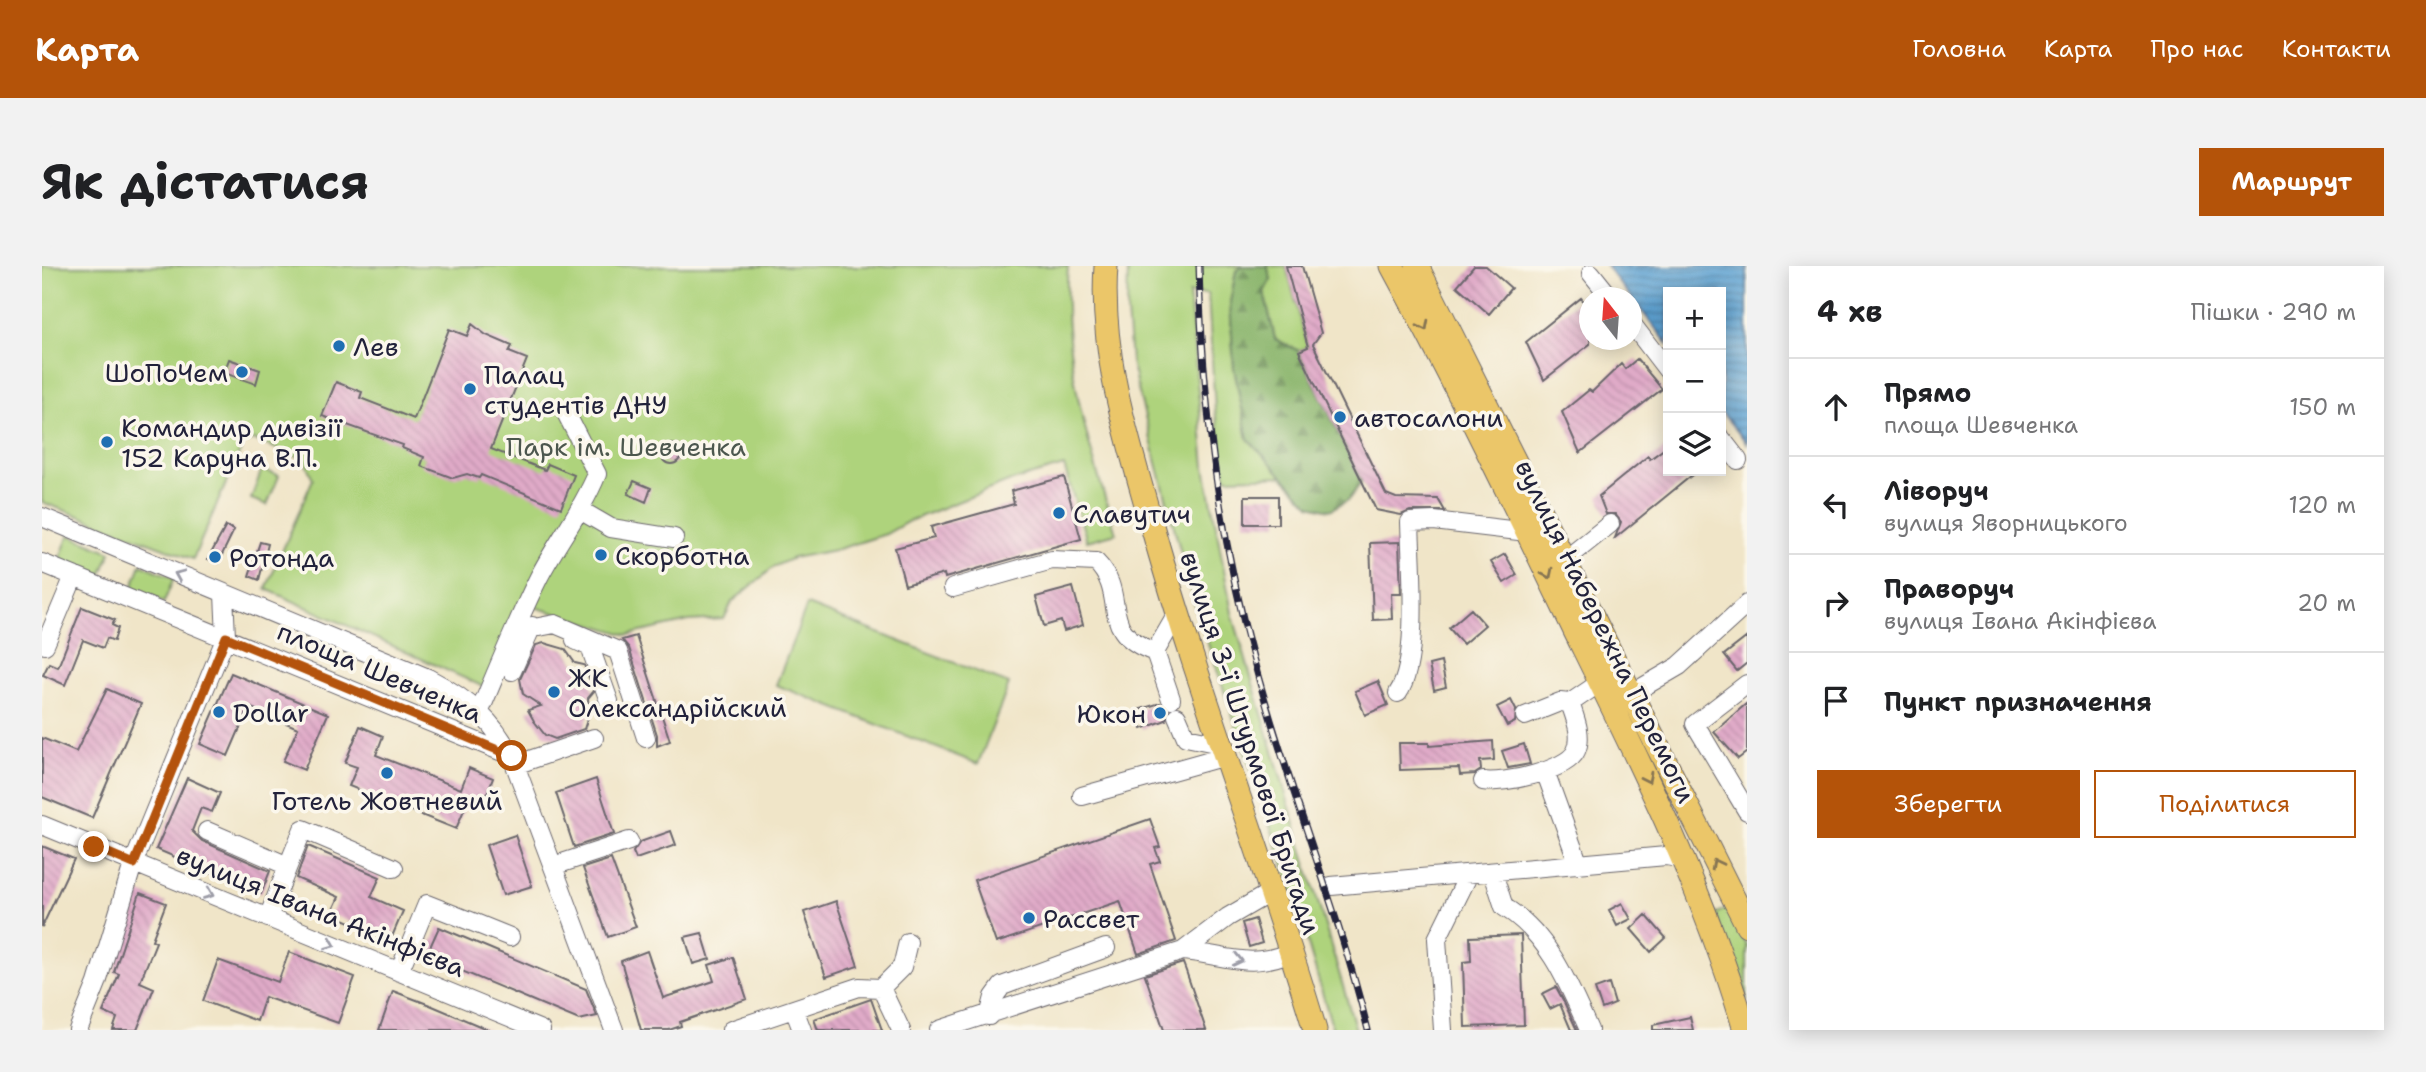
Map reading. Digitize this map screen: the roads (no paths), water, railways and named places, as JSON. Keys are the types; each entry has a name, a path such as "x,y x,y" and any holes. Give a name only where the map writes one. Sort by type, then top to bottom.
{"main road":[{"name":"вулиця 3-ї Штурмової Бригади","path":"1107,266 1105,327 1109,361 1177,614 1315,1030"},
{"name":"вулиця Набережна Перемоги","path":"1392,266 1601,682 1684,859 1745,1030"},
{"name":"вулиця Набережна Перемоги","path":"1418,266 1747,925"}],"street":[{"path":"1591,273 1602,287"},
{"path":"1642,337 1663,364"},
{"path":"512,671 559,540 580,510 597,474 565,411"},
{"path":"1726,444 1738,460"},
{"path":"580,510 611,528 674,538"},
{"name":"площа Шевченка","path":"42,517 428,678 480,711 493,725 514,760"},
{"path":"1398,693 1405,682 1411,638 1410,522 1434,521 1527,532"},
{"path":"1565,560 1610,524"},
{"path":"953,588 1052,560 1096,562 1105,572 1122,634 1132,645 1155,652"},
{"name":"площа Шевченка","path":"42,563 226,637 514,760"},
{"path":"45,645 74,576"},
{"path":"78,1030 97,983 134,864 226,637 224,594"},
{"path":"1631,694 1679,666 1747,604"},
{"path":"1171,699 1155,652 1177,614"},
{"path":"530,625 555,624 618,652 646,738"},
{"path":"530,625 590,647 609,701"},
{"path":"480,711 530,625"},
{"path":"1525,716 1560,702 1570,703 1601,682"},
{"path":"1747,684 1695,724 1747,811"},
{"path":"1483,781 1498,783 1545,771 1573,757 1578,749 1579,728 1570,703"},
{"path":"1177,716 1186,737 1223,750"},
{"path":"594,738 514,760 614,1030"},
{"path":"1082,796 1223,750"},
{"path":"1545,771 1579,865"},
{"name":"вулиця Івана Акінфієва","path":"42,825 541,1030"},
{"path":"268,918 303,829 394,868"},
{"path":"207,831 288,866"},
{"path":"553,866 629,841"},
{"path":"1331,886 1666,856 1684,859"},
{"path":"1493,873 1504,907 1521,917 1554,956 1589,1030"},
{"path":"1443,1030 1437,939 1469,874"},
{"path":"939,1030 1181,952 1228,917 1271,892"},
{"path":"399,972 427,904 510,937 468,920"},
{"path":"731,1030 776,1023 794,1009 859,987 881,988 902,967 908,942"},
{"path":"989,1016 994,998 1002,986 1106,948"},
{"path":"1181,952 1219,955 1244,963 1271,960 1291,952"},
{"path":"881,988 901,1030"},
{"path":"794,1009 802,1030"}],"water":[{"path":"1606,266 1747,266 1747,443 1726,418 1726,287 1663,287 1663,338 1642,311 1642,287 1623,287"}],"railway":[{"path":"1199,266 1209,417 1231,567 1268,711 1342,938 1368,1030"}],"place":[{"name":"Лев","path":"339,346"},
{"name":"ШоПоЧем","path":"242,372"},
{"name":"Палац студентів ДНУ","path":"470,389"},
{"name":"автосалони","path":"1340,417"},
{"name":"Командир дивізії 152 Каруна В.П.","path":"107,442"},
{"name":"Славутич","path":"1059,513"},
{"name":"Скорботна","path":"601,555"},
{"name":"Ротонда","path":"215,557"},
{"name":"ЖК Олександрійский","path":"554,692"},
{"name":"Dollar","path":"219,712"},
{"name":"Юкон","path":"1160,713"},
{"name":"Готель Жовтневий","path":"387,773"},
{"name":"Рассвет","path":"1029,918"}],"park label":[{"name":"Парк iм. Шевченка","path":"626,446"}]}
